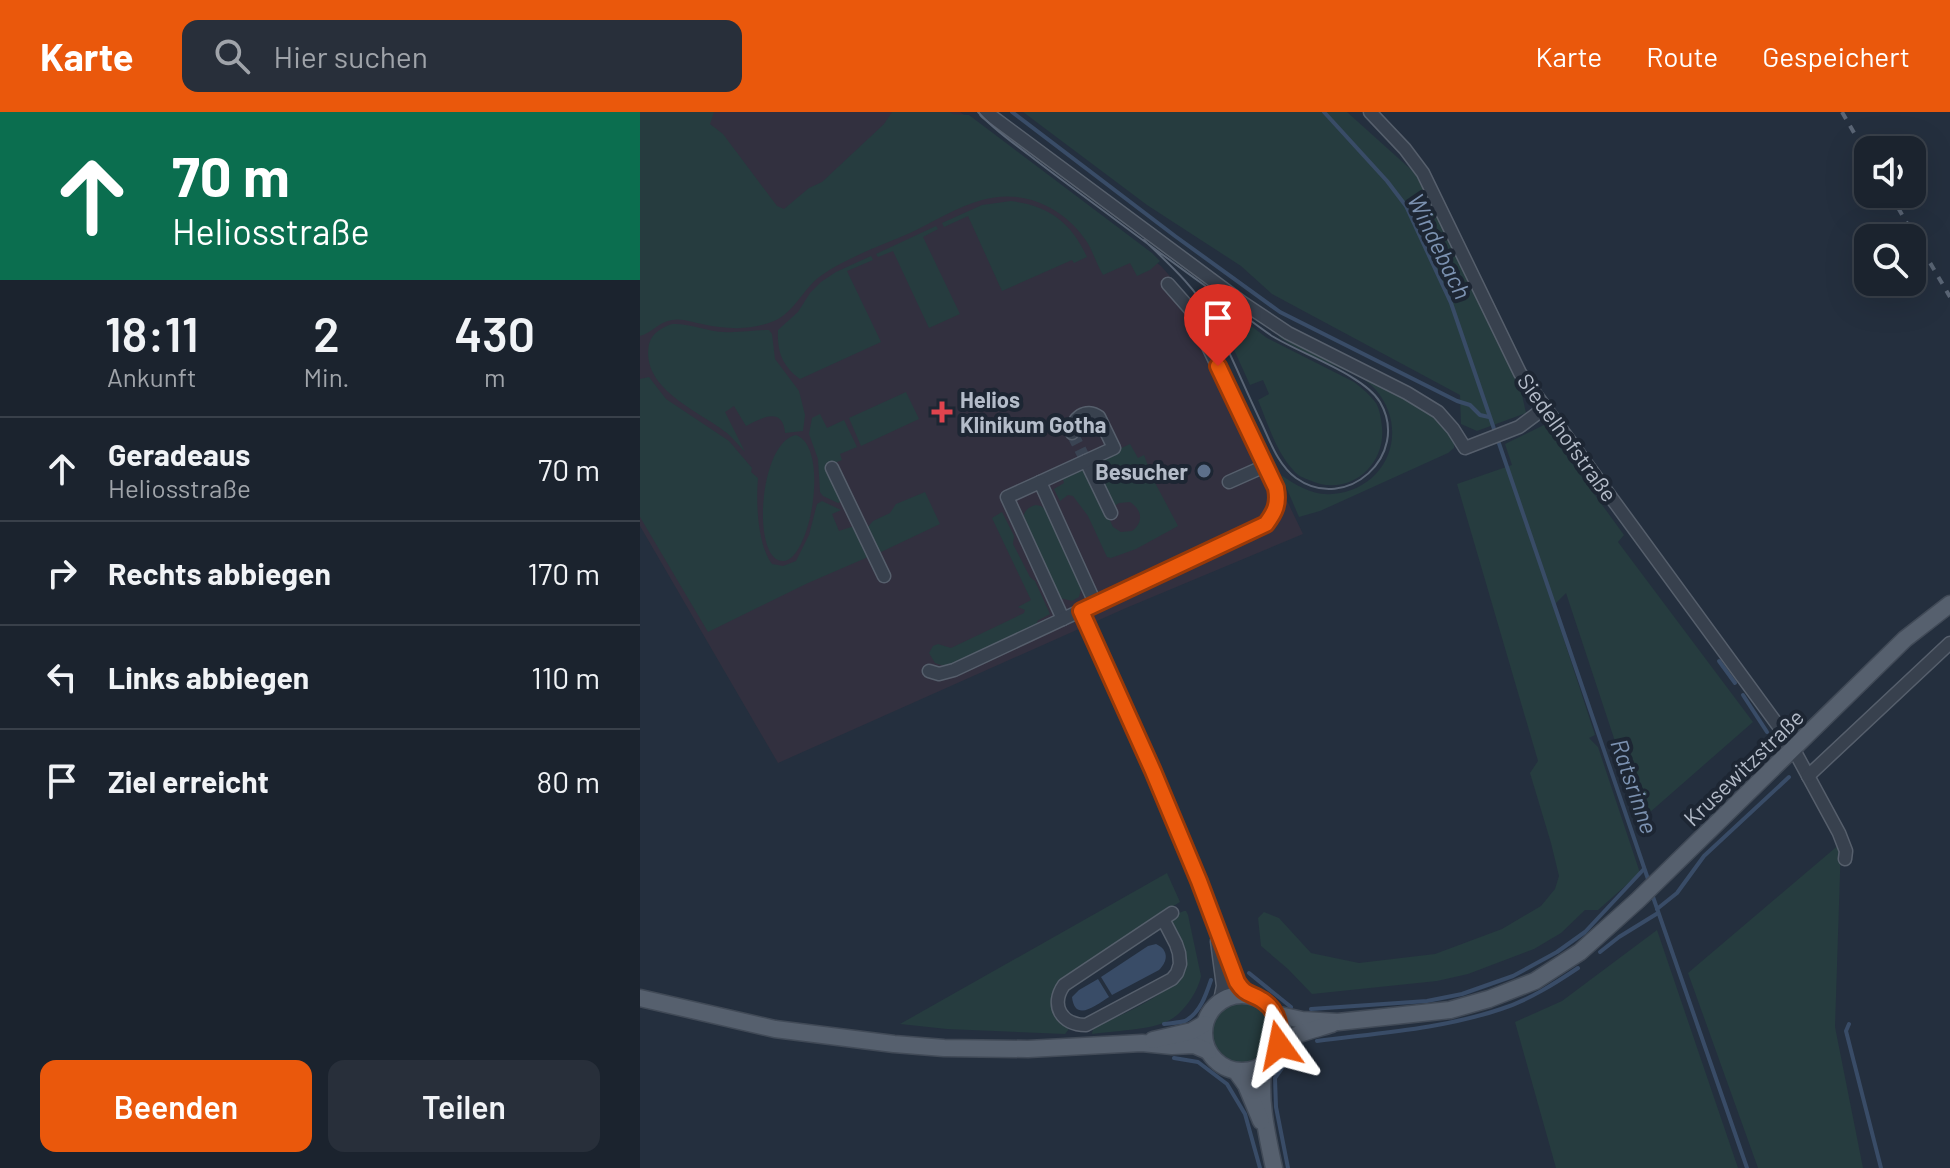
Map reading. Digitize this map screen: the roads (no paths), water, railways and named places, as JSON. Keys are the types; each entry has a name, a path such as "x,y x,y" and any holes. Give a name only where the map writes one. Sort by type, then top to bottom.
{"main road":[{"name":"Krusewitzstraße","path":"1338,1022 1450,1010 1489,999 1535,981 1580,952 1659,880 1905,639 1950,604"},
{"path":"1279,1045 1280,1029 1275,1014 1264,1001 1246,995 1220,1001 1204,1024 1208,1051 1225,1067 1236,1071 1253,1069 1264,1063 1286,1039 1338,1022"},
{"path":"640,998 775,1029 894,1044 1028,1049 1142,1043 1194,1045 1208,1051"},
{"path":"1275,1014 1302,1020 1338,1022"},
{"path":"1142,1043 1192,1031 1204,1024"},
{"path":"1264,1063 1262,1082 1267,1137 1274,1168"},
{"path":"1236,1071 1246,1085 1267,1137"}],"street":[{"path":"986,112 1288,333 1438,412 1465,448 1519,427 1546,407"},
{"name":"Siedelhofstraße","path":"1370,112 1423,173 1520,373 1794,748 1843,842 1845,859"},
{"path":"929,671 939,674 954,670 1266,524 1275,513 1278,499 1276,488 1190,309 1168,284"},
{"path":"1063,619 1007,497 1114,448 1099,417 1092,413 1078,417 1072,425 1072,433"},
{"path":"1086,461 1111,513"},
{"path":"1229,482 1265,466"},
{"path":"832,468 884,576"},
{"path":"1040,482 1096,605"},
{"path":"1081,611 1153,771 1237,982 1246,995"},
{"path":"1808,776 1950,643"},
{"path":"1167,916 1180,964 1172,979 1086,1025 1076,1025 1066,1020 1059,1010 1058,1001 1064,985 1167,916"},
{"path":"1215,926 1223,986 1220,1001"}],"water":[{"path":"1156,944 1165,952 1162,967 1112,995 1101,977 1148,946"},
{"path":"1098,979 1109,997 1087,1010 1077,1009 1072,997"}],"waterway":[{"path":"1012,112 1280,312 1489,417"},
{"name":"Ratsrinne","path":"1324,112 1406,206 1451,303 1649,882"},
{"path":"1719,661 1735,683"},
{"path":"1743,695 1767,732"},
{"path":"1657,909 1677,893 1704,856 1789,777"},
{"path":"1311,1009 1427,1001 1462,994 1513,976 1557,952 1585,932 1644,869"},
{"name":"Ratsrinne","path":"1652,894 1747,1168"},
{"path":"1600,952 1658,913"},
{"path":"1317,1041 1410,1030 1479,1016 1521,1001 1578,968"},
{"path":"1249,973 1291,1007"},
{"path":"1164,1024 1190,1018 1202,1003 1211,980"},
{"path":"1849,1024 1846,1031 1881,1168"},
{"path":"1288,1168 1276,1107 1275,1078 1294,1051"},
{"path":"1174,1058 1198,1062 1227,1084 1245,1114 1260,1168"}],"tunnel":[{"path":"1072,433 1086,461"}],"tram line":[{"path":"978,112 1009,140 1063,180 1137,236 1150,246 1164,255 1263,330 1346,374 1372,392 1380,402 1387,422 1387,441 1380,459 1368,473 1353,484 1335,489 1315,487 1290,473 1275,452 1212,318 1181,276 1163,258 1153,249 1144,240"}],"railway":[{"path":"1842,112 1856,136"},
{"path":"1898,208 1950,297"}],"place":[{"name":"Helios Klinikum Gotha","path":"942,412"},
{"name":"Besucher","path":"1204,471"}],"water label":[{"name":"Windebach","path":"1440,246"}]}
